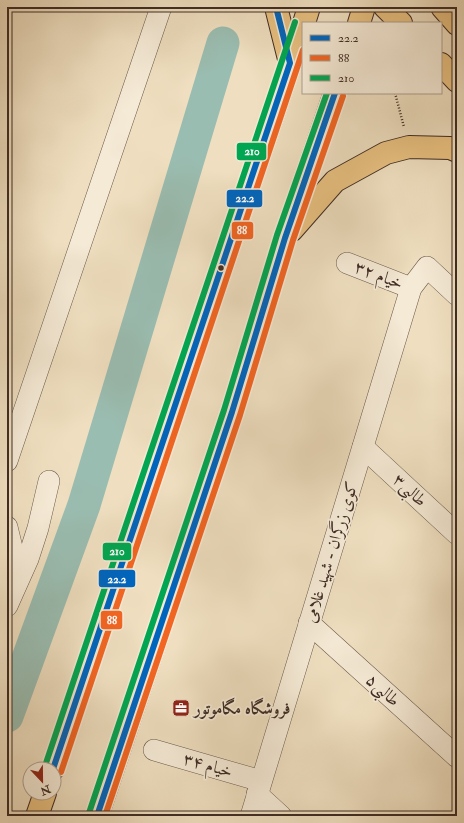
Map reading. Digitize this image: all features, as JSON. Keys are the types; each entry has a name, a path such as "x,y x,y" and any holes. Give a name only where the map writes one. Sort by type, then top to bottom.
{"main road":[{"path":"276,7 290,63"},
{"path":"304,22 309,7"},
{"path":"359,22 364,7"},
{"path":"385,7 400,22"},
{"path":"442,7 457,24"},
{"path":"56,761 302,27"},
{"path":"442,65 457,81"},
{"path":"97,816 232,412 285,238 335,94"},
{"path":"285,238 335,181 386,153 409,147 450,148 457,151"},
{"path":"37,816 42,801"}],"street":[{"path":"7,461 161,7"},
{"name":"خیام ۳۲","path":"347,263 411,288"},
{"path":"411,288 427,267 457,295"},
{"name":"کوی زرگران - شهید غلامی","path":"251,816 411,288"},
{"name":"طالبی۳","path":"362,447 457,534"},
{"path":"7,606 28,559 38,528 49,481"},
{"path":"7,527 14,556 7,573"},
{"name":"طالبی۵","path":"309,623 457,757"},
{"name":"خیام ۳۴","path":"154,750 259,787"},
{"path":"259,787 281,816"}],"path":[{"path":"395,94 409,147"}],"waterway":[{"path":"7,716 84,505 223,43"}],"transit line":[{"name":"22.2","path":"56,761 290,63 276,7"},
{"name":"210","path":"47,761 295,22"},
{"name":"88","path":"62,769 302,53"},
{"name":"210","path":"89,813 224,410 277,235 327,94"},
{"name":"22.2","path":"97,816 232,412 285,238 335,94"},
{"name":"88","path":"105,816 240,415 293,240 343,96"}],"place":[{"name":"فروشگاه مگاموتور","path":"181,708"}]}
